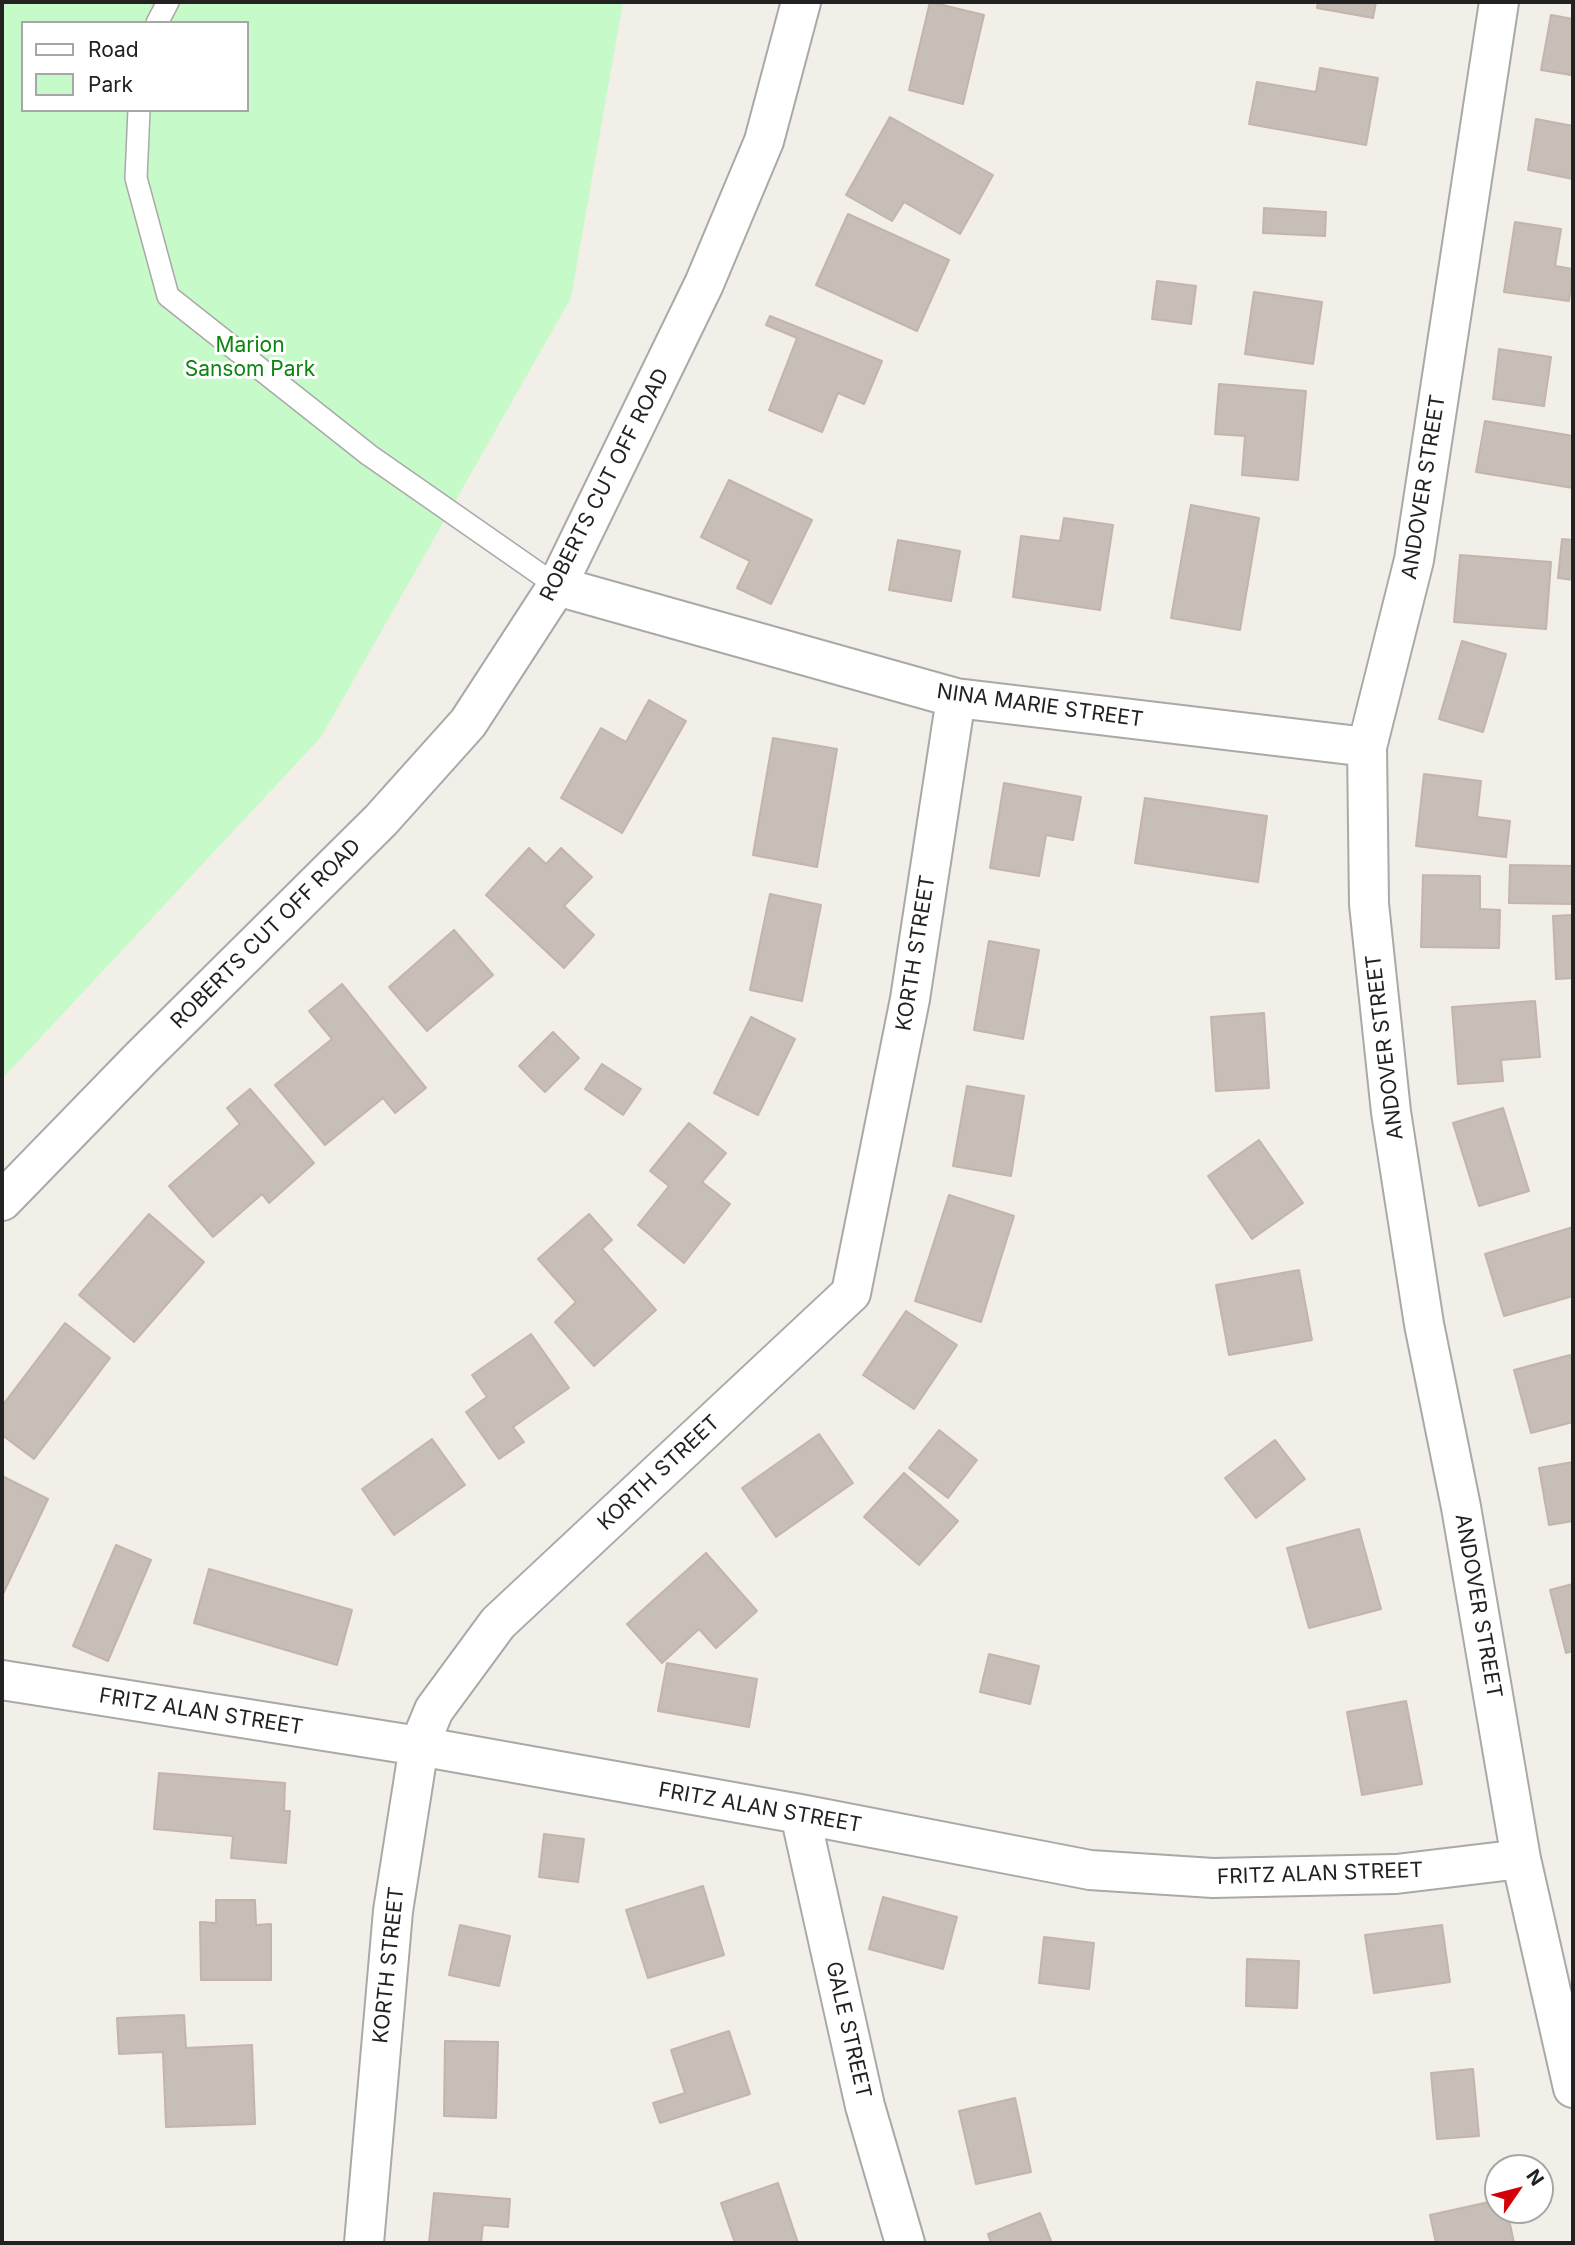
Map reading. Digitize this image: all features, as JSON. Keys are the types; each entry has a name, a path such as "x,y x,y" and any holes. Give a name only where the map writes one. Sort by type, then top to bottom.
{"street":[{"name":"ROBERTS CUT OFF ROAD","path":"7,1185 142,1057 381,820 468,723 557,586 704,284 764,141 801,2"},
{"name":"ANDOVER STREET","path":"1499,2 1414,560 1367,747 1369,904 1391,1112 1424,1324 1461,1507 1521,1859 1573,2088"},
{"name":"NINA MARIE STREET","path":"557,586 956,698 1367,747"},
{"name":"KORTH STREET","path":"364,2243 393,1911 419,1746 434,1710 499,1623 851,1293 910,999 956,698"},
{"name":"FRITZ ALAN STREET","path":"2,1680 419,1746 800,1814 1090,1870 1213,1878 1396,1874 1521,1859"},
{"name":"GALE STREET","path":"800,1814 865,2106 905,2243"}],"lane":[{"path":"158,21 168,2"},
{"path":"139,112 136,178 169,296 369,455 557,586"}],"green space":[{"name":"Marion Sansom Park","path":"2,2 623,2 571,298 321,737 2,1079"}],"building":[{"path":"930,2 984,15 963,104 909,90"},
{"path":"1318,2 1376,2 1373,18 1317,8"},
{"path":"1551,15 1573,19 1571,75 1541,70"},
{"path":"1320,68 1378,78 1366,145 1249,124 1257,82 1316,92"},
{"path":"890,117 993,175 960,234 904,202 892,221 846,195"},
{"path":"1536,119 1573,126 1573,179 1528,170"},
{"path":"1264,208 1326,212 1325,236 1263,233"},
{"path":"848,214 949,260 917,331 816,285"},
{"path":"1515,222 1561,229 1555,266 1573,269 1569,301 1504,292"},
{"path":"1157,281 1196,286 1191,324 1152,319"},
{"path":"1254,292 1322,302 1313,364 1245,354"},
{"path":"770,316 882,361 864,404 838,393 822,432 769,410 797,338 766,325"},
{"path":"1499,349 1551,357 1544,406 1493,399"},
{"path":"1219,384 1306,391 1298,480 1242,475 1245,436 1215,434"},
{"path":"1485,421 1573,436 1573,488 1476,472"},
{"path":"729,480 812,520 771,604 737,588 750,561 701,537"},
{"path":"1191,505 1259,518 1240,630 1171,618"},
{"path":"1064,518 1113,525 1100,610 1013,597 1021,536 1060,541"},
{"path":"1562,539 1573,540 1573,580 1558,578"},
{"path":"898,540 960,551 951,601 889,590"},
{"path":"1460,555 1551,562 1546,629 1454,622"},
{"path":"1462,641 1506,654 1483,732 1439,719"},
{"path":"649,700 686,721 622,833 561,798 601,728 626,742"},
{"path":"773,738 837,749 817,867 753,855"},
{"path":"1424,774 1481,781 1477,817 1510,821 1506,857 1416,846"},
{"path":"1004,783 1081,797 1073,840 1046,835 1039,876 990,868"},
{"path":"1145,798 1267,816 1258,882 1135,863"},
{"path":"529,848 546,864 561,848 592,877 564,906 594,935 564,968 486,895"},
{"path":"1510,865 1573,866 1573,904 1509,903"},
{"path":"1423,875 1480,876 1480,909 1500,910 1499,948 1421,947"},
{"path":"770,894 821,905 802,1001 750,990"},
{"path":"1573,915 1573,978 1556,979 1553,916"},
{"path":"454,930 493,975 427,1031 389,987"},
{"path":"989,941 1039,950 1023,1039 974,1030"},
{"path":"342,984 426,1088 395,1113 383,1098 325,1145 275,1085 332,1039 309,1011"},
{"path":"1535,1001 1540,1057 1501,1060 1503,1081 1458,1084 1452,1007"},
{"path":"1264,1013 1269,1088 1216,1091 1211,1017"},
{"path":"751,1017 795,1039 758,1115 714,1093"},
{"path":"553,1032 579,1058 545,1092 519,1066"},
{"path":"602,1064 641,1089 623,1115 585,1089"},
{"path":"967,1086 1024,1096 1011,1176 953,1166"},
{"path":"250,1089 314,1163 269,1203 262,1194 213,1237 169,1186 240,1124 227,1108"},
{"path":"1503,1108 1529,1191 1479,1206 1453,1123"},
{"path":"689,1123 726,1153 702,1182 730,1204 684,1263 638,1225 669,1186 650,1171"},
{"path":"1259,1140 1303,1203 1252,1239 1208,1176"},
{"path":"949,1195 1014,1216 981,1322 915,1301"},
{"path":"149,1214 204,1262 134,1342 79,1295"},
{"path":"589,1214 612,1240 602,1249 656,1310 594,1366 555,1322 576,1302 538,1259"},
{"path":"1573,1227 1573,1296 1504,1316 1485,1254"},
{"path":"1299,1270 1312,1340 1229,1355 1216,1285"},
{"path":"906,1311 957,1345 914,1409 863,1375"},
{"path":"65,1323 110,1358 34,1459 2,1435 2,1406"},
{"path":"531,1334 569,1388 513,1427 524,1442 499,1459 466,1412 487,1397 472,1375"},
{"path":"1570,1355 1573,1365 1573,1422 1531,1433 1514,1370"},
{"path":"939,1430 977,1460 948,1498 909,1468"},
{"path":"819,1434 853,1483 776,1537 742,1488"},
{"path":"432,1439 465,1485 394,1535 362,1489"},
{"path":"1275,1440 1305,1479 1256,1518 1225,1478"},
{"path":"1573,1462 1573,1521 1549,1525 1539,1468"},
{"path":"904,1473 958,1521 919,1565 864,1517"},
{"path":"2,1476 48,1499 2,1596"},
{"path":"1359,1529 1381,1609 1309,1628 1287,1548"},
{"path":"116,1545 151,1560 108,1661 73,1646"},
{"path":"706,1553 757,1611 716,1648 699,1629 662,1663 627,1624"},
{"path":"209,1569 352,1610 337,1665 194,1623"},
{"path":"1573,1584 1573,1651 1566,1653 1550,1590"},
{"path":"989,1654 1039,1666 1030,1704 980,1692"},
{"path":"667,1663 757,1679 749,1727 658,1711"},
{"path":"1406,1701 1422,1784 1362,1795 1347,1712"},
{"path":"159,1773 285,1783 284,1811 290,1811 286,1863 231,1858 233,1836 154,1829"},
{"path":"544,1834 584,1839 578,1882 539,1877"},
{"path":"703,1886 724,1955 648,1978 626,1910"},
{"path":"883,1897 957,1917 943,1969 869,1949"},
{"path":"216,1900 255,1900 256,1925 271,1924 271,1980 201,1980 200,1922 216,1923"},
{"path":"460,1925 510,1936 499,1986 449,1975"},
{"path":"1442,1925 1450,1982 1374,1993 1365,1935"},
{"path":"1044,1937 1094,1943 1089,1989 1039,1983"},
{"path":"1247,1959 1299,1961 1297,2008 1246,2006"},
{"path":"184,2015 186,2048 252,2045 255,2124 166,2127 163,2052 119,2054 117,2018"},
{"path":"729,2031 750,2094 660,2123 653,2103 685,2093 671,2050"},
{"path":"445,2041 498,2042 496,2118 444,2116"},
{"path":"1473,2069 1479,2136 1437,2139 1431,2073"},
{"path":"1015,2098 1031,2172 976,2184 959,2111"},
{"path":"778,2183 798,2243 735,2243 721,2203"},
{"path":"434,2193 510,2199 508,2227 483,2225 481,2243 429,2243"},
{"path":"1484,2203 1484,2224 1510,2224 1514,2243 1436,2243 1430,2215"},
{"path":"1040,2213 1052,2243 991,2243 988,2234"}]}
